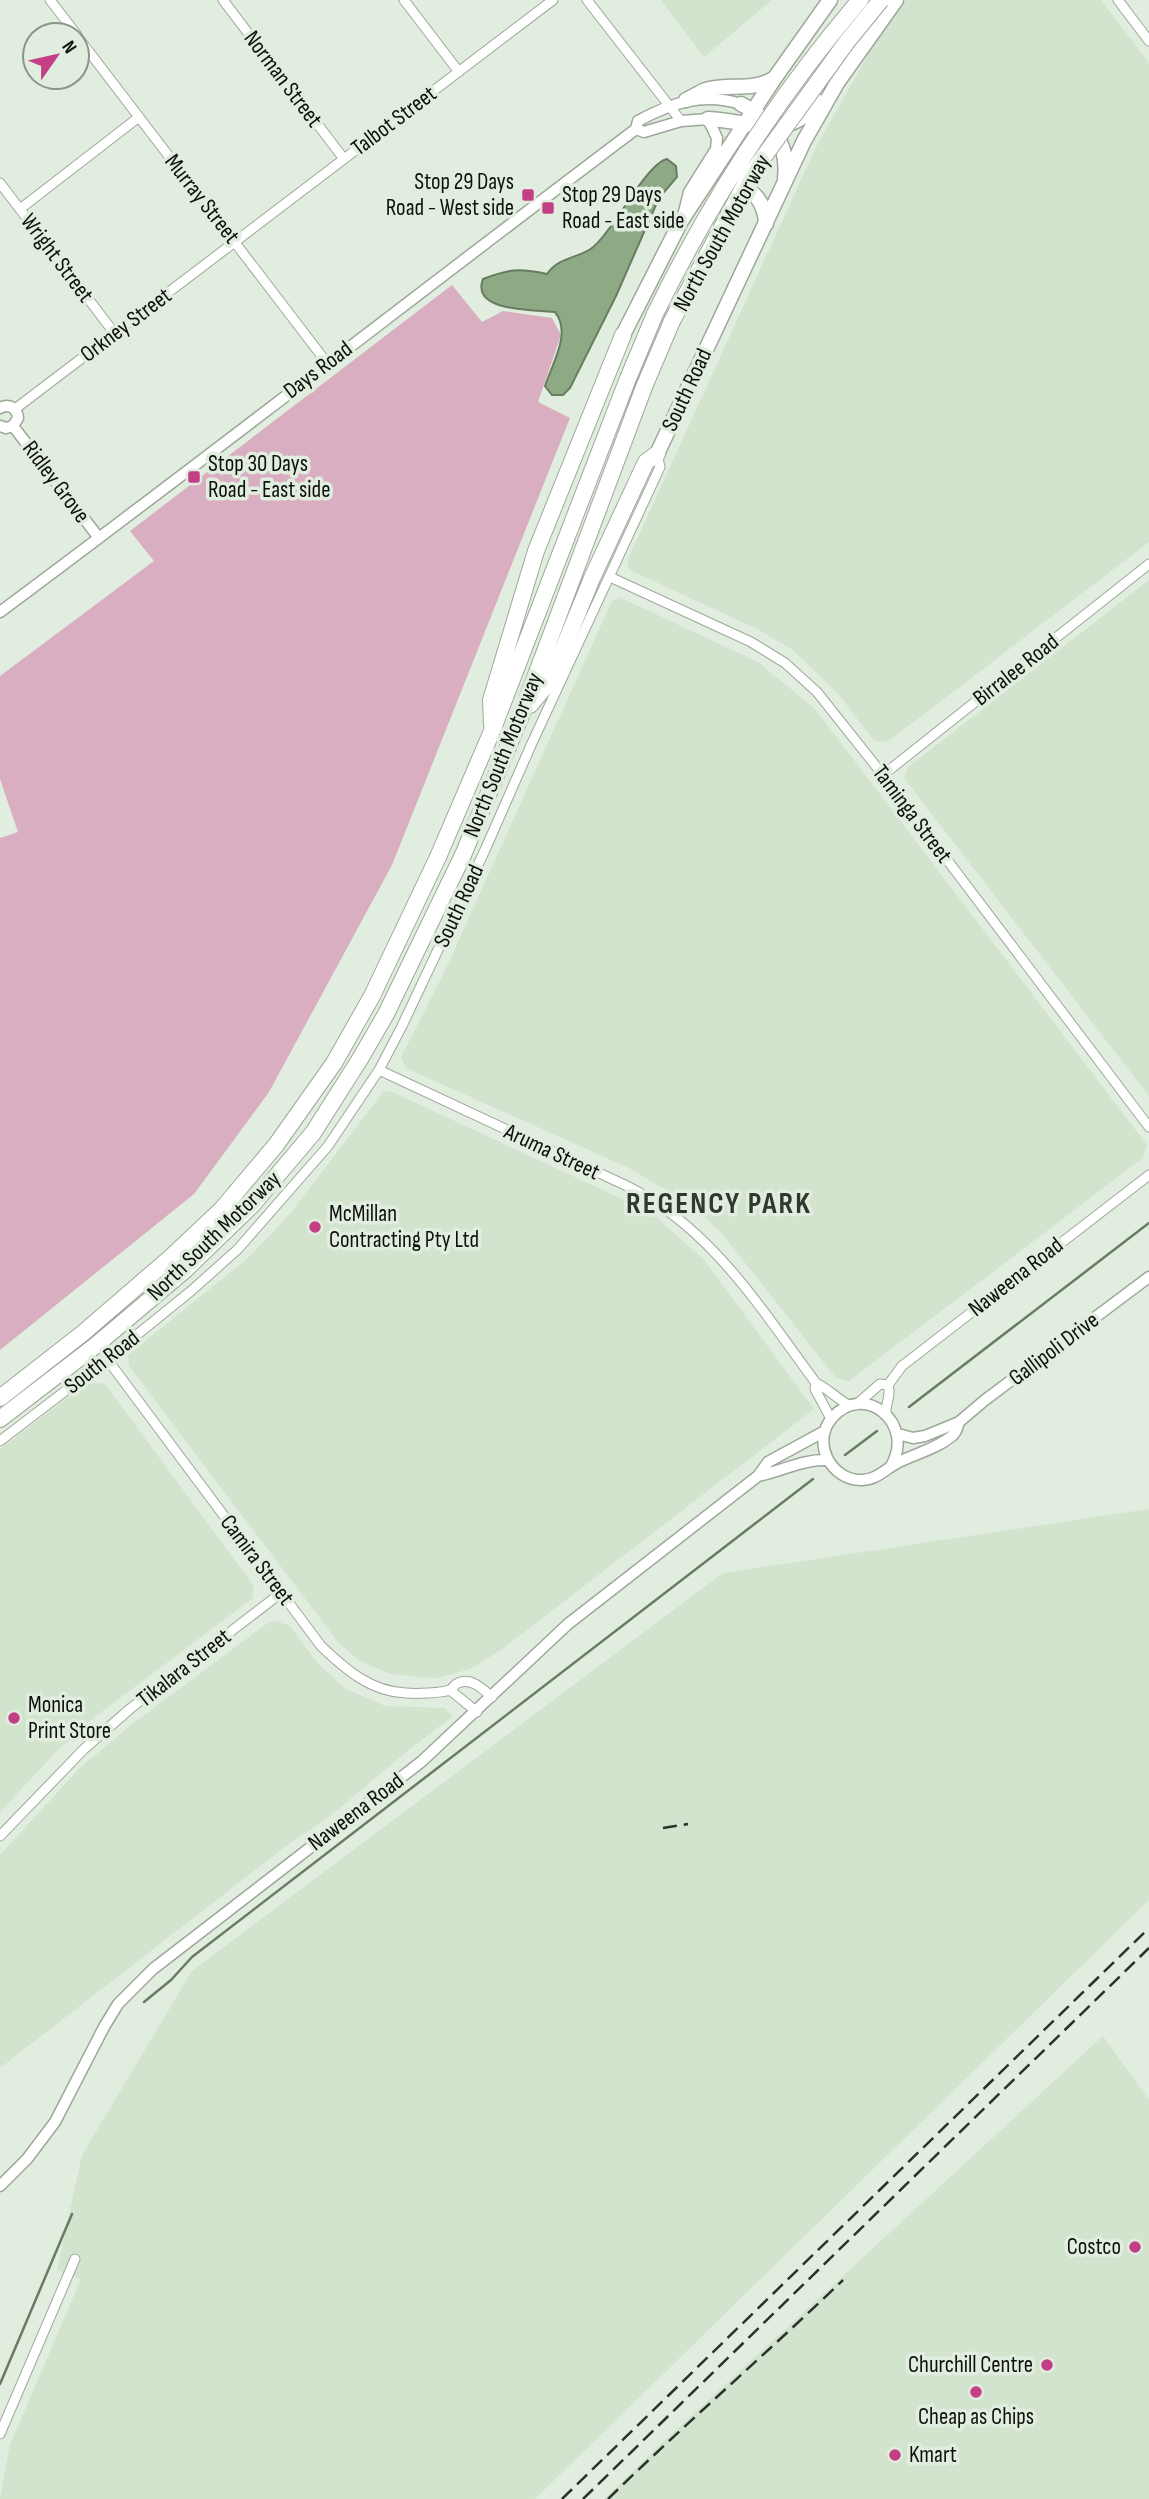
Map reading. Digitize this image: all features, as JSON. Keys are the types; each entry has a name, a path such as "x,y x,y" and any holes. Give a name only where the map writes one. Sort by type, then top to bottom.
{"highway":[{"path":"492,731 491,700 536,551 623,335 681,221 702,193 747,112 830,0"},
{"name":"North South Motorway","path":"0,1398 83,1333 222,1209 276,1145 334,1063 372,996 438,857 492,731 627,381 687,248 733,172 808,64 860,0"},
{"name":"North South Motorway","path":"0,1419 95,1346 185,1270 253,1204 313,1133 386,1014 463,855 520,718 644,387 672,321 748,177 846,43 881,0"},
{"name":"South Road","path":"657,454 803,145 837,83 896,0"},
{"path":"807,32 803,49 810,65 826,73 835,73 849,65"},
{"path":"686,100 707,90 762,86 774,79"},
{"path":"771,127 792,125 800,121 837,83"},
{"path":"708,118 747,112 771,127 781,141 786,174 784,185 766,225"},
{"path":"702,193 729,183 741,186 753,192 761,202 766,225"},
{"path":"520,718 550,681 592,578 646,462 657,454"}],"street":[{"name":"Murray Street","path":"50,0 66,21"},
{"name":"Norman Street","path":"223,0 344,159"},
{"path":"404,0 459,72"},
{"name":"Talbot Street","path":"236,241 553,0"},
{"path":"587,0 681,121"},
{"path":"1118,0 1149,41"},
{"name":"Murray Street","path":"91,54 327,363"},
{"name":"Days Road","path":"0,612 216,451 327,363 636,129 638,121 686,100 720,99 747,112"},
{"path":"20,209 139,117"},
{"path":"681,221 689,192 716,149 717,138 708,118"},
{"name":"Days Road","path":"636,129 644,132 681,121 708,118"},
{"name":"Wright Street","path":"0,183 115,334"},
{"name":"Orkney Street","path":"15,409 236,241"},
{"path":"0,408 9,405 15,409 18,418 13,426 0,426"},
{"name":"Ridley Grove","path":"13,426 99,538"},
{"name":"South Road","path":"0,1441 107,1359 238,1249 328,1146 379,1070 485,850 660,467 657,454"},
{"name":"Birralee Road","path":"883,775 1149,564"},
{"name":"Taminga Street","path":"610,577 751,642 785,663 817,692 883,775 1149,1127"},
{"name":"Aruma Street","path":"379,1070 627,1186 649,1197 676,1216 706,1241 734,1274 816,1383 821,1384 835,1398 853,1405"},
{"name":"Naweena Road","path":"853,1405 880,1384 888,1385 902,1366 1149,1175"},
{"name":"Gallipoli Drive","path":"898,1434 913,1438 925,1436 960,1423 985,1400 1149,1277"},
{"name":"Camira Street","path":"107,1359 321,1646 342,1666 365,1682 405,1693 450,1690 458,1683 467,1681 479,1686 492,1697"},
{"name":"Aruma Street","path":"816,1383 815,1389 831,1419"},
{"path":"886,1414 891,1392 888,1385"},
{"path":"853,1405 877,1408 886,1414 898,1434 896,1457 891,1466 872,1479 861,1480 839,1474 828,1460 823,1443 831,1419 853,1405"},
{"name":"Gallipoli Drive","path":"891,1466 937,1446 955,1434 960,1423"},
{"name":"Naweena Road","path":"0,2186 27,2159 55,2122 104,2027 118,2004 134,1986 176,1949 421,1762 585,1610 758,1476 768,1462 825,1431"},
{"name":"Naweena Road","path":"758,1476 776,1473 806,1461 828,1460"},
{"name":"Tikalara Street","path":"0,1836 75,1758 131,1708 281,1593"},
{"path":"450,1690 477,1712"},
{"path":"0,2434 75,2259"}],"shaded area":[{"path":"661,0 772,0 704,57"},
{"path":"906,0 1101,0 1149,63 1149,542 890,740 877,742 840,696 793,650 759,630 632,571 628,567 628,559 816,147 889,18"},
{"path":"667,159 676,166 677,177 659,198 616,296 570,388 563,395 552,395 545,386 559,349 562,329 560,320 555,312 520,309 495,303 486,298 482,290 483,279 514,270 547,274 561,262 589,250 604,236 652,170"},
{"path":"452,285 482,322 503,311 552,318 561,335 538,402 570,418 392,865 269,1092 194,1194 0,1350 0,838 18,832 0,779 0,676 154,561 130,531"},
{"path":"1149,580 1149,1096 904,778 908,767"},
{"path":"619,597 758,662 815,709 1147,1145 1143,1158 849,1381 836,1378 720,1231 688,1203 629,1168 406,1068 401,1057 444,973 612,601"},
{"path":"384,1091 392,1092 656,1217 704,1260 814,1409 501,1650 472,1668 439,1678 388,1673 360,1661 338,1642 129,1366 128,1355 248,1258 289,1215"},
{"path":"88,1382 105,1384 253,1585 253,1598 96,1716 57,1751 0,1812 0,1449"},
{"path":"1149,1509 1149,1900 535,2499 0,2499 10,2445 81,2279 57,2270 82,2155 192,1971 723,1573"},
{"path":"274,1621 289,1625 319,1665 346,1689 385,1706 445,1708 452,1717 329,1817 286,1846 0,2068 0,1855 80,1768 130,1726"},
{"path":"1103,2036 1149,2100 1149,2499 604,2499 663,2442"}],"waterway":[{"path":"909,1407 1149,1223"},
{"path":"845,1455 877,1431"},
{"path":"144,2002 171,1980 192,1957 813,1479"},
{"path":"0,2384 72,2214"}],"railway":[{"path":"663,1828 688,1824"},
{"path":"562,2499 1149,1928"},
{"path":"583,2499 1149,1948"},
{"path":"608,2499 843,2280"}],"place":[{"name":"Stop 29 Days Road - West side","path":"528,195"},
{"name":"Stop 29 Days Road - East side","path":"548,208"},
{"name":"Stop 30 Days Road - East side","path":"194,477"},
{"name":"McMillan Contracting Pty Ltd","path":"315,1227"},
{"name":"Monica Print Store","path":"14,1718"},
{"name":"Costco","path":"1135,2247"},
{"name":"Churchill Centre","path":"1047,2365"},
{"name":"Cheap as Chips","path":"976,2392"},
{"name":"Kmart","path":"895,2455"}],"district":[{"name":"REGENCY PARK","path":"719,1204"}]}
